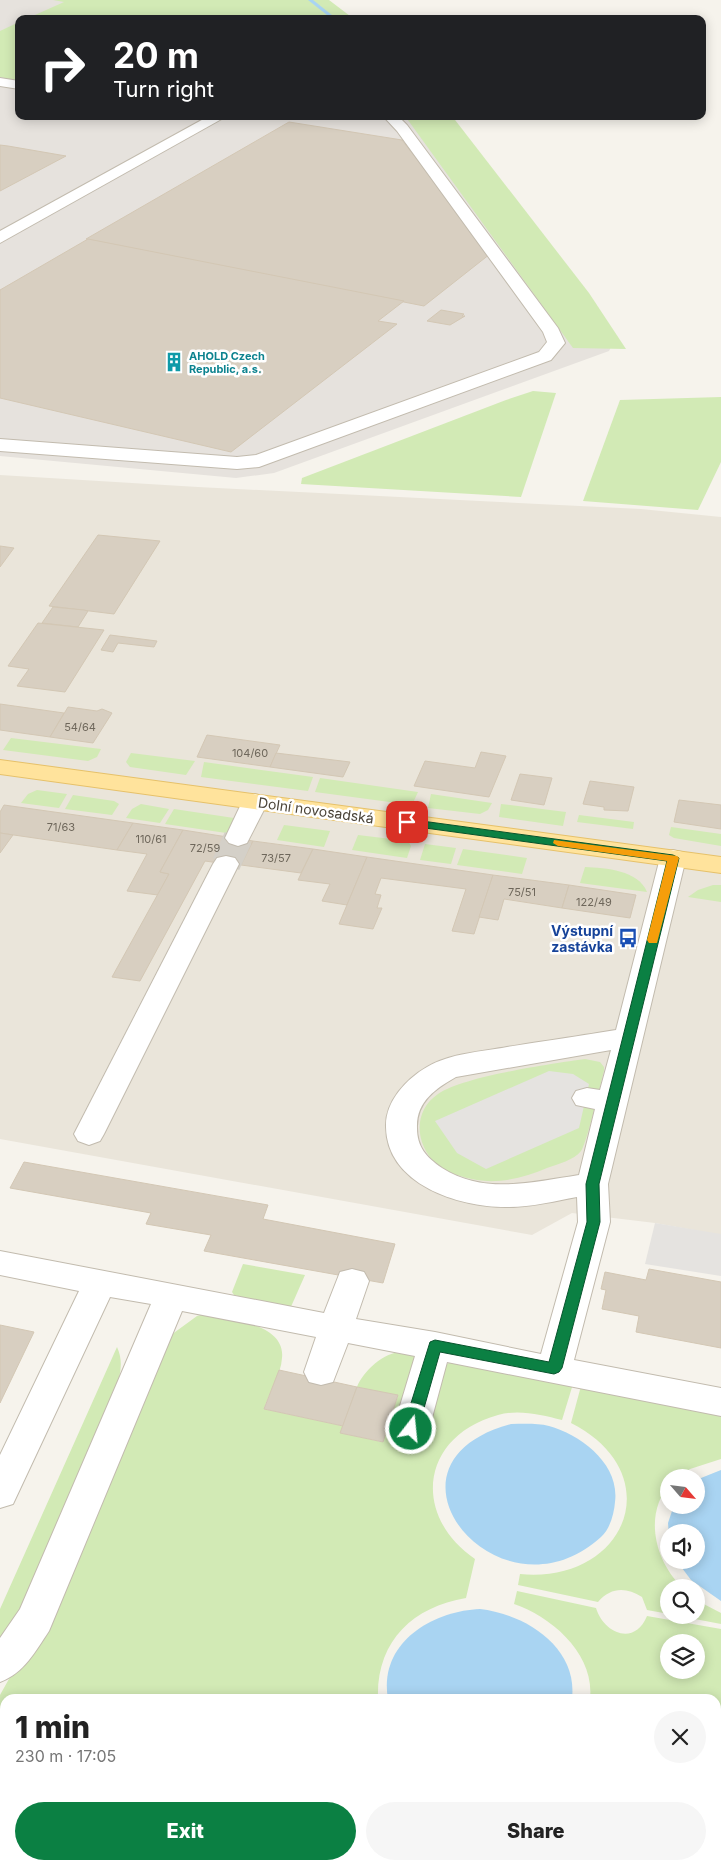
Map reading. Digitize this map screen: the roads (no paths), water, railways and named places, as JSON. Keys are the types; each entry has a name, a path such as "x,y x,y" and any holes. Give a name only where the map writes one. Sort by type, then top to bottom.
{"main road":[{"name":"Dolní novosadská","path":"0,767 721,865"}],"street":[{"path":"0,82 15,84"},
{"path":"0,238 210,120"},
{"path":"0,444 237,463 259,461 533,362 551,352 556,344 552,332 402,128 394,120"},
{"path":"238,838 255,802"},
{"path":"554,1368 594,1222 592,1184 600,1100 629,1037 673,858"},
{"path":"89,1134 226,864"},
{"path":"592,1184 509,1196 462,1189 426,1173 407,1156 402,1143 401,1120 415,1092 432,1077 454,1066 629,1037"},
{"path":"0,1263 554,1368 721,1402"},
{"path":"321,1372 352,1281"},
{"path":"0,1494 100,1282"},
{"path":"0,1665 12,1653 35,1619 171,1296"},
{"path":"411,1429 435,1346"}],"water":[{"path":"511,1424 544,1425 574,1436 596,1453 611,1475 615,1488 615,1502 613,1516 607,1530 601,1537 562,1560 523,1564 489,1552 462,1530 447,1502 448,1471 468,1444"},
{"path":"721,1470 721,1601 705,1590 705,1579 690,1579 683,1569 705,1569 705,1524 668,1524 671,1514 705,1514 705,1476"},
{"path":"480,1609 497,1612 530,1626 545,1636 566,1663 572,1680 572,1694 388,1694 387,1679 391,1662 400,1646 412,1634 427,1624 444,1616"}],"waterway":[{"path":"310,0 330,15"}],"tunnel":[{"path":"226,864 238,838"}],"place":[{"name":"AHOLD Czech Republic, a.s.","path":"174,362"},
{"name":"Výstupní zastávka","path":"628,938"}]}
